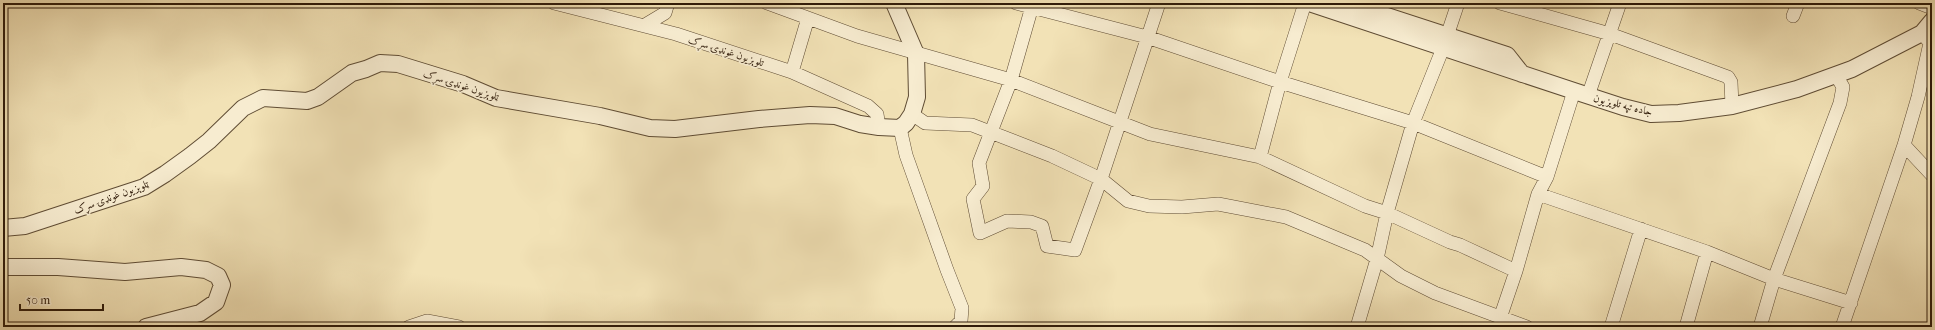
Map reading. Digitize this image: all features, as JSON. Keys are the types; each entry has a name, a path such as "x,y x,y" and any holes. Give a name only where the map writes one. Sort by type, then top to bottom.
{"street":[{"name":"تلوېزيون غونډۍ سړک","path":"554,3 645,25 792,72 868,106 877,114 880,128"},
{"path":"645,25 665,13 668,3"},
{"path":"767,3 857,36 1011,80 1150,134 1260,157 1365,206 1387,213 1516,271"},
{"path":"894,3 916,54 917,96 912,114 906,123 900,128 906,155 962,308 961,321 955,327"},
{"path":"1016,3 1032,6 1147,38 1280,82 1413,123 1547,177"},
{"path":"1032,6 1011,80 979,163 982,186 973,199 980,233 1007,221 1031,222 1042,226 1047,246 1075,250 1102,179 1119,122 1159,3"},
{"path":"1260,157 1280,82 1305,3"},
{"path":"1309,3 1445,42"},
{"path":"1347,3 1445,42"},
{"path":"1357,327 1377,259 1387,213 1413,123 1445,42 1458,3"},
{"path":"1500,3 1610,34 1728,77 1731,82 1732,106"},
{"path":"1498,322 1516,271 1538,194 1547,177 1581,94 1610,34 1620,3"},
{"path":"1794,16 1798,3"},
{"path":"1919,3 1932,8"},
{"path":"792,72 808,18"},
{"path":"1842,327 1904,145 1918,97 1930,43 1927,27"},
{"name":"جاده تپه تلویزیون","path":"1445,42 1507,55 1522,74 1581,94 1651,114 1679,113 1732,106 1797,89 1852,69 1927,27"},
{"name":"ټلوېزيون غونډۍ سړک","path":"3,228 25,226 144,187 165,174 200,148 243,108 263,98 306,100 318,97 352,73 380,63 398,64 463,84 496,98 606,117 650,128 675,129 759,119 810,115 835,116 860,124 880,128 900,128"},
{"path":"1760,327 1774,279 1840,103 1842,87 1836,75"},
{"path":"912,114 925,123 972,125 1052,156 1102,179 1128,201 1149,206 1182,207 1218,204 1286,217 1365,250 1401,276 1498,322 1527,327"},
{"path":"1904,145 1932,175"},
{"path":"1538,194 1707,252 1774,279 1851,303"},
{"path":"1611,327 1641,229"},
{"path":"1686,327 1707,252"},
{"path":"3,267 58,267 125,272 181,267 206,270 218,276 222,285 216,302 200,313 146,327"},
{"path":"409,327 427,321 459,327"}]}
